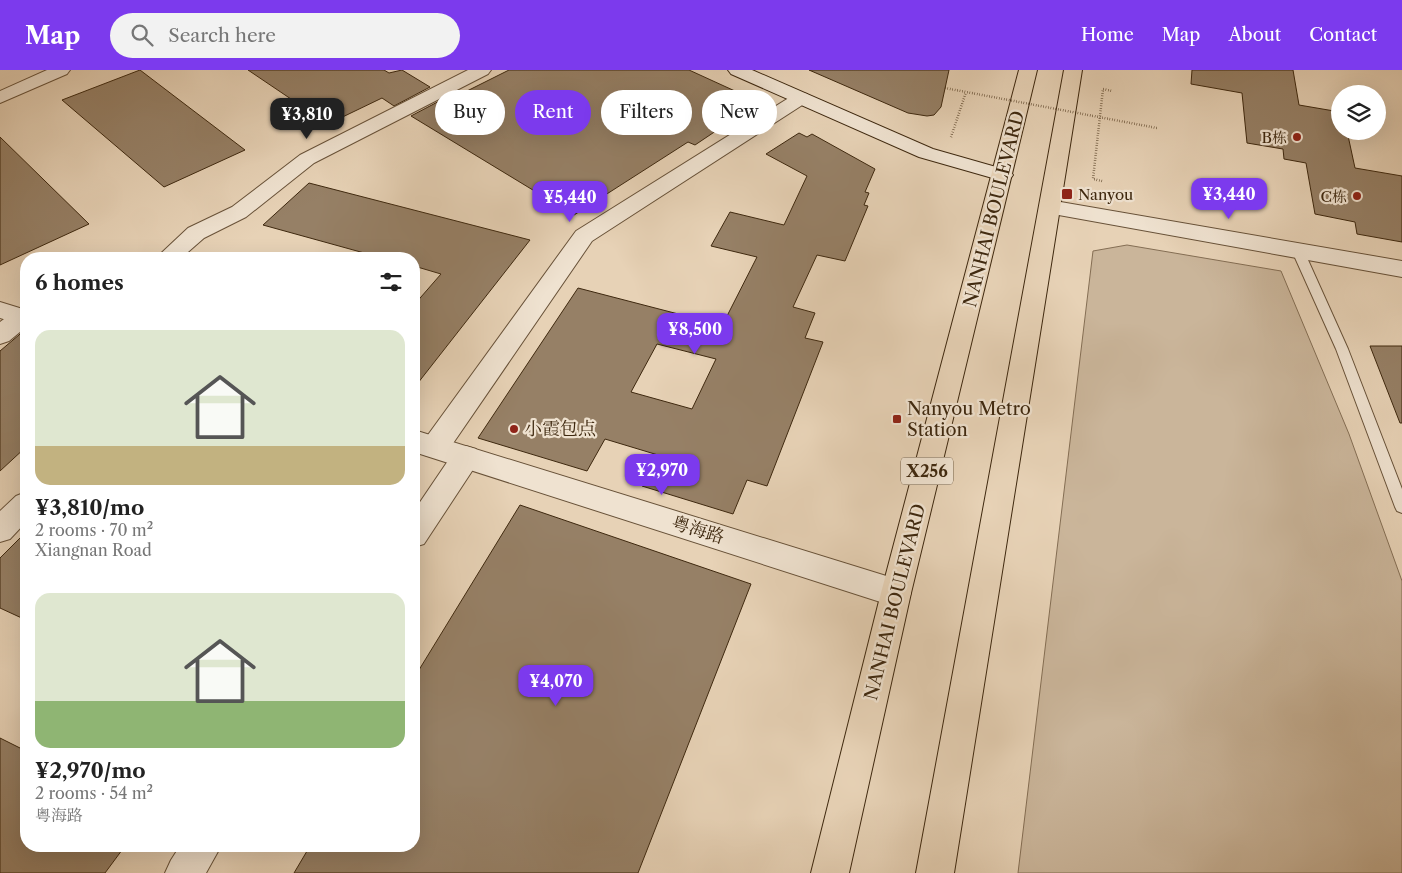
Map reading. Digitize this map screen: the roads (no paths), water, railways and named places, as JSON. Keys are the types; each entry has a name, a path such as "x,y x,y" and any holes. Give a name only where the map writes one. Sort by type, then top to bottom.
{"main road":[{"name":"NANHAI BOULEVARD","path":"830,873 896,593 1028,70"},
{"path":"935,873 1073,70"}],"street":[{"path":"0,98 61,70"},
{"path":"174,252 196,233 239,212 307,160 482,70"},
{"path":"737,70 926,153 1003,175"},
{"path":"424,444 584,236 800,98"},
{"path":"1049,207 1402,269"},
{"path":"0,310 20,316"},
{"path":"0,335 20,321"},
{"name":"粤海路","path":"424,444 896,593"},
{"path":"420,526 466,457"},
{"path":"0,530 20,510"},
{"path":"184,873 198,852"}],"lane":[{"path":"1298,250 1342,349 1402,507"}],"place":[{"name":"B栋","path":"1297,137"},
{"name":"Nanyou","path":"1067,194"},
{"name":"C栋","path":"1357,196"},
{"name":"Nanyou Metro Station","path":"897,419"},
{"name":"小霞包点","path":"514,429"}]}
